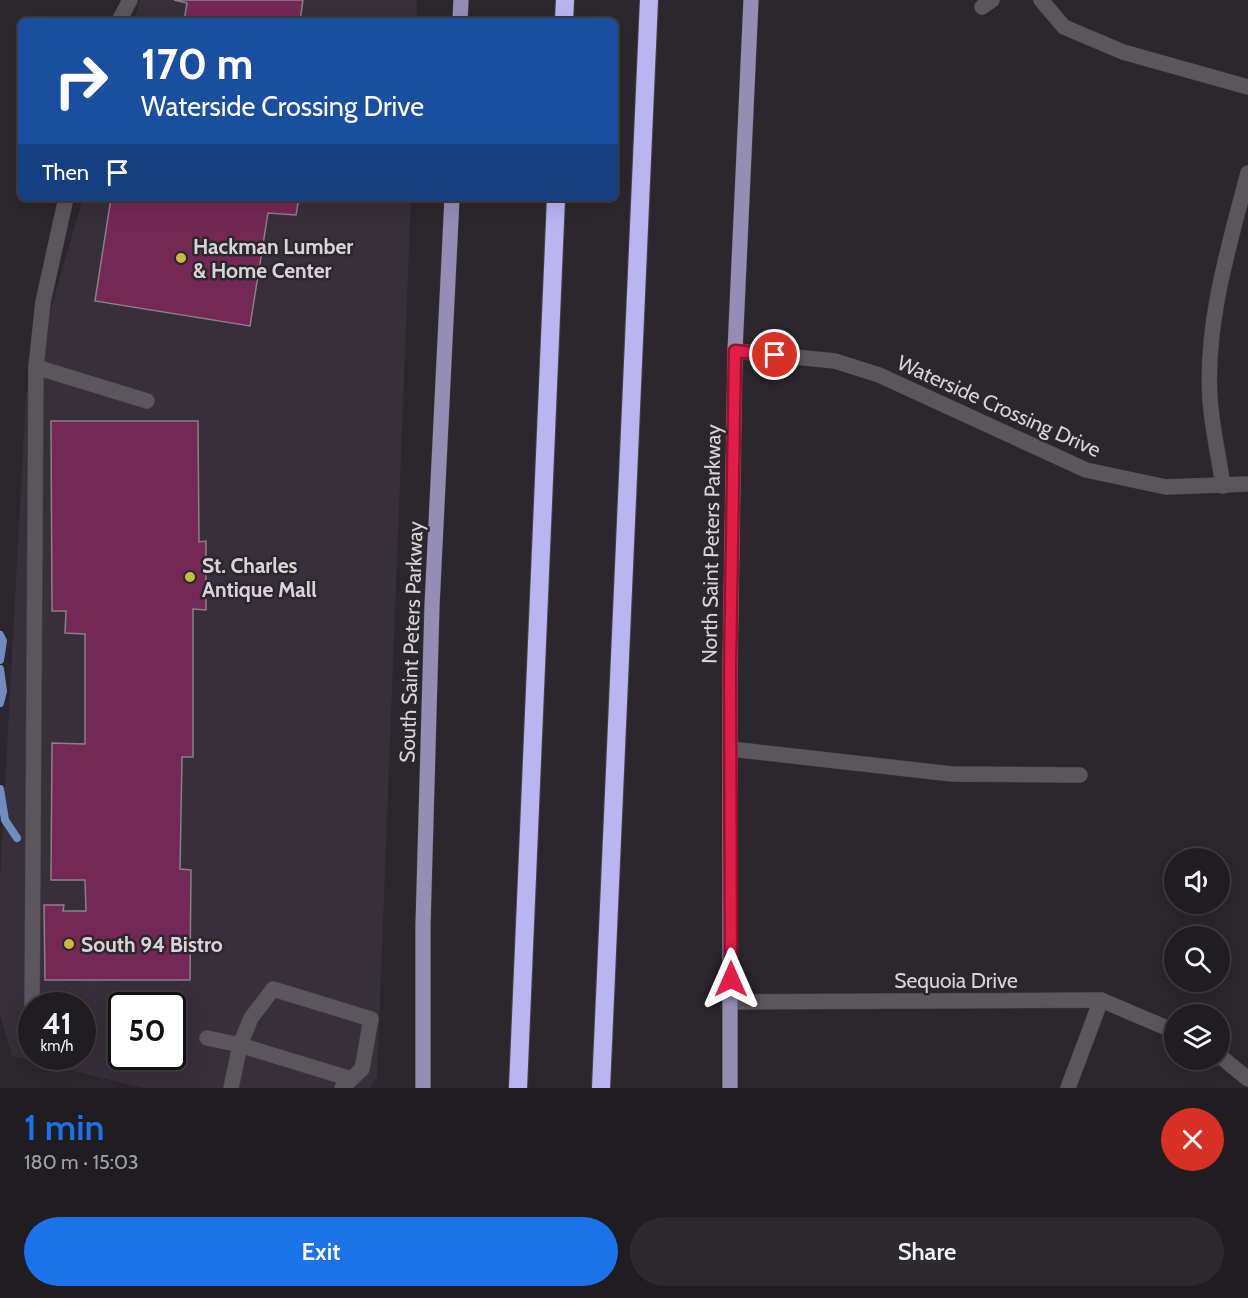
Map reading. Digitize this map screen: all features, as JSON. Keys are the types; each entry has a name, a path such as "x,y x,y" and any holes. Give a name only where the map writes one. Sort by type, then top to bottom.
{"highway":[{"path":"564,18 566,0"},
{"path":"601,1088 649,0"},
{"path":"518,1088 556,201"}],"main road":[{"path":"460,0 460,18"},
{"name":"North Saint Peters Parkway","path":"730,1088 735,351 751,0"},
{"name":"South Saint Peters Parkway","path":"423,1088 423,925 432,606 452,201"}],"street":[{"path":"121,18 130,0"},
{"path":"1041,0 1064,27 1123,52 1248,87"},
{"path":"1223,486 1210,399 1212,337 1222,272 1248,173"},
{"path":"32,992 36,367 43,302 65,201"},
{"name":"Waterside Crossing Drive","path":"735,351 835,361 879,375 948,409 1086,470 1166,487 1248,484"},
{"path":"36,367 147,401"},
{"path":"731,749 952,774 1080,775"},
{"path":"207,1038 240,1045 347,1083 362,1070 371,1019 273,989 250,1018 240,1045 231,1088"},
{"path":"1068,1088 1101,1000"},
{"name":"Sequoia Drive","path":"731,1002 1101,1000 1164,1027"},
{"path":"1230,1064 1248,1079"}],"shaded area":[{"path":"140,0 417,0 417,18 135,18"},
{"path":"82,201 411,201 377,1078 370,1088 143,1088 69,1070 96,1070 96,992 18,992 18,1057 12,1056 0,1015 0,878 26,394"}],"building":[{"path":"174,0 303,0 300,18 184,18 187,3"},
{"name":"Hackman Lumber & Home Center","path":"111,201 298,201 296,215 268,213 250,326 95,301"},
{"path":"51,421 198,421 199,542 206,541 206,610 193,609 193,757 182,757 180,869 191,870 190,980 45,980 44,905 64,905 63,911 86,911 85,880 51,880 52,743 85,744 85,634 65,633 66,611 52,611"}],"waterway":[{"path":"0,635 3,641 0,660"},
{"path":"0,669 3,691 0,703"},
{"path":"0,789 5,820 17,838"}],"place":[{"name":"Hackman Lumber & Home Center","path":"181,258"},
{"name":"St. Charles Antique Mall","path":"190,577"},
{"name":"South 94 Bistro","path":"69,944"}],"route":[{"path":"731,979 730,668 735,351 775,355"}]}
